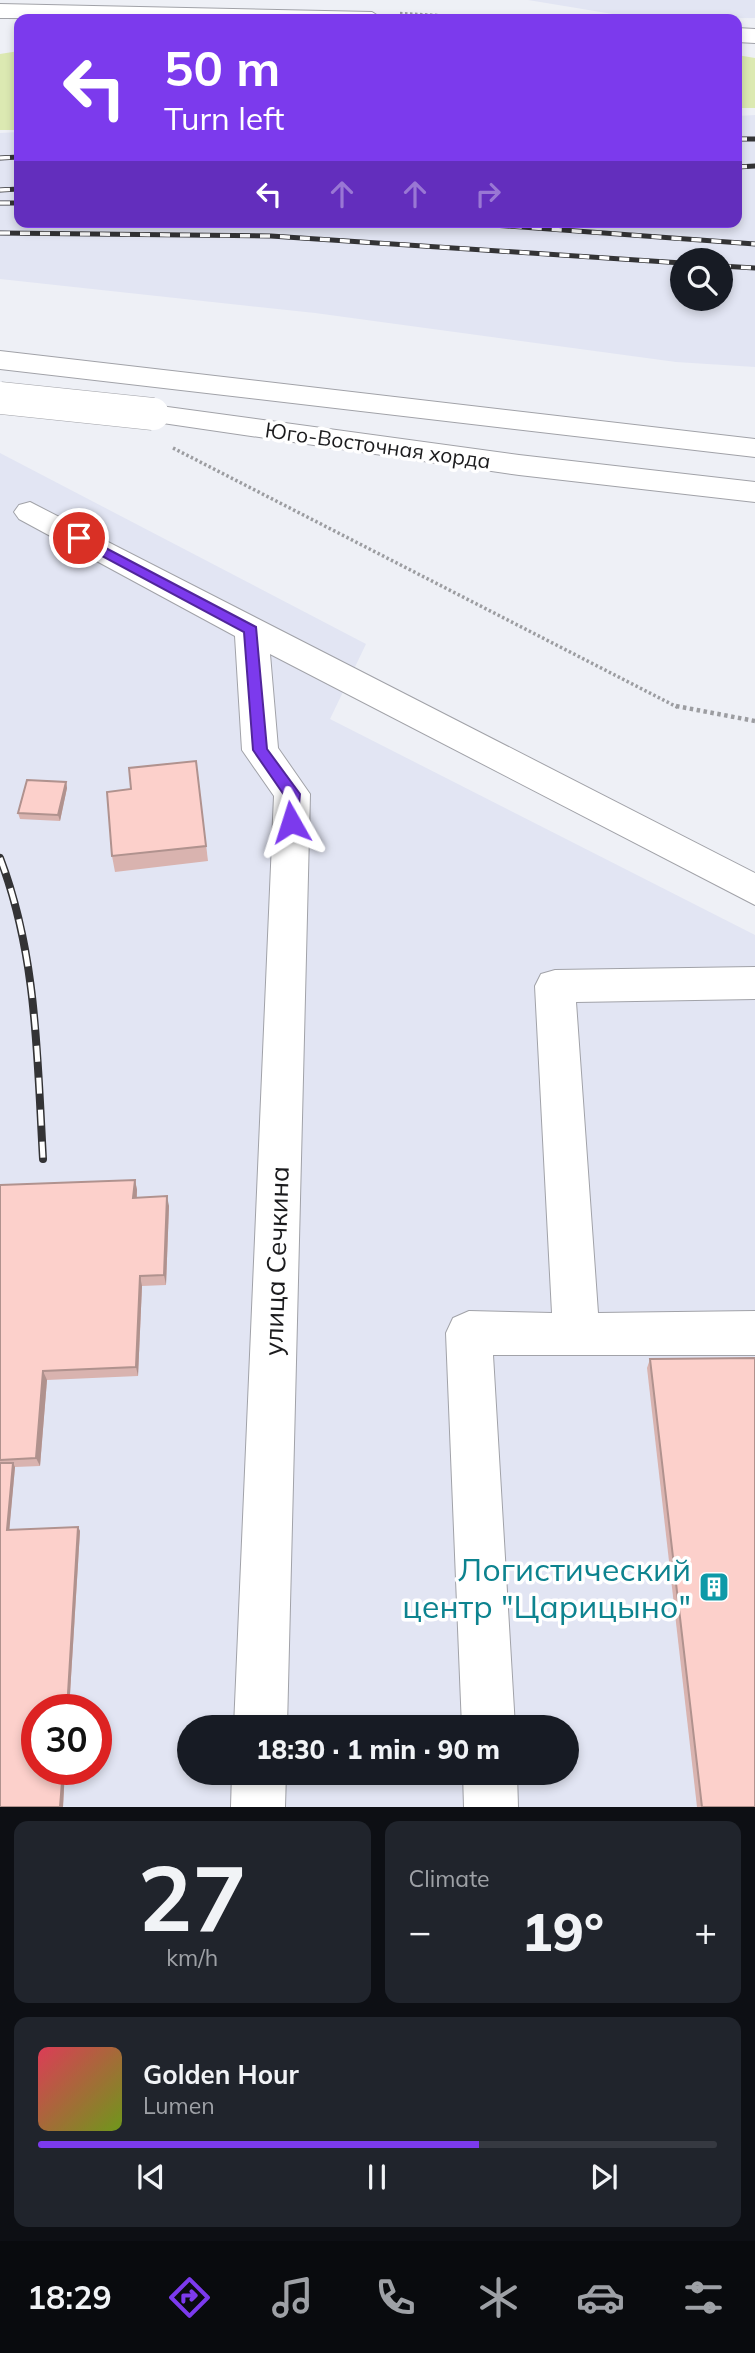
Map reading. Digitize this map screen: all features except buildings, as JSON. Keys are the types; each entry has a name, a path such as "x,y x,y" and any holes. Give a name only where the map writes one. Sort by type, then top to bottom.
{"main road":[{"path":"0,11 206,6 308,14"},
{"name":"Юго-Восточная хорда","path":"0,360 176,378 531,425 755,449"},
{"name":"Юго-Восточная хорда","path":"0,398 153,414 519,465 755,492"},
{"path":"30,512 251,630 755,890"},
{"name":"улица Сечкина","path":"251,630 260,750 292,794 261,1715"},
{"path":"576,1335 555,986 755,983"},
{"path":"487,1715 469,1333 755,1333"},
{"path":"258,1807 259,1785"},
{"path":"490,1785 491,1807"}],"path":[{"path":"173,448 683,710 755,721"}],"shaded area":[{"path":"528,0 755,0 755,18 742,18 742,14 613,14"},
{"path":"755,115 755,367 676,362 315,313 0,279 0,133 14,132 14,228 742,228 742,116"},
{"path":"0,453 366,644 330,719 755,935 755,1807 0,1807"}],"green space":[{"path":"14,52 14,130 0,130 0,54"},
{"path":"742,56 755,58 755,108 742,108"}],"railway":[{"path":"742,139 755,139"},
{"path":"0,158 14,157"},
{"path":"742,167 755,166"},
{"path":"0,190 14,189"},
{"path":"0,203 14,203"},
{"path":"535,228 755,244"},
{"path":"0,233 271,236 670,262"},
{"path":"733,267 755,268"},
{"path":"0,858 12,895 28,969 37,1044 43,1159"}],"place":[{"name":"Логистический центр \"Царицыно\"","path":"714,1587"}],"route":[{"path":"79,538 251,630 260,750 292,794 291,822"}]}
